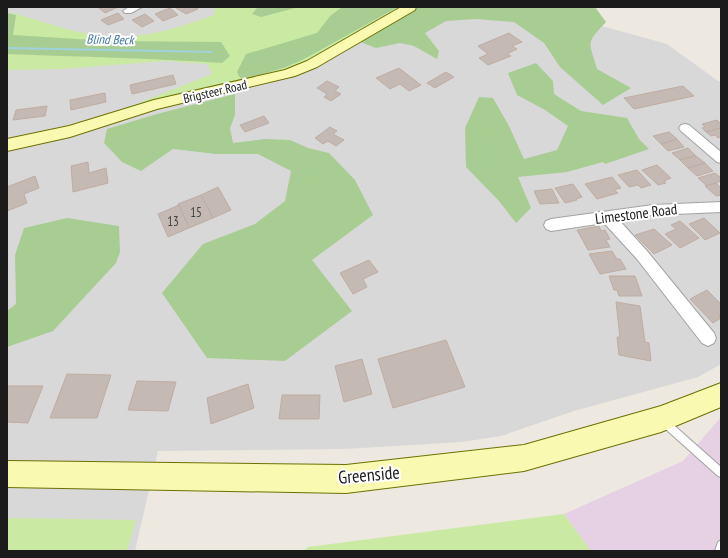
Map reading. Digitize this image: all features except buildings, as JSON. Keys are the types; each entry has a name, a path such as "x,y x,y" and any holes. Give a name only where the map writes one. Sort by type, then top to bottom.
{"street":[{"name":"Brigsteer Road","path":"7,145 70,132 154,105 290,73 312,64 410,7"},
{"path":"685,128 721,159"},
{"name":"Limestone Road","path":"551,225 653,210 721,206"},
{"path":"607,217 642,255 708,338"},
{"name":"Greenside","path":"7,474 346,479 524,458 661,419 721,395"}],"lane":[{"path":"661,419 721,474"},
{"path":"720,551 721,545"}],"shaded area":[{"path":"7,7 533,7 667,44 718,81 721,81 721,364 698,377 574,411 501,436 462,442 344,449 158,451 135,551 7,551"},
{"path":"721,417 721,551 591,551 564,514 683,461"}],"green space":[{"path":"215,7 402,7 307,61 286,69 262,76 145,102 141,102 212,74 207,64 165,61 61,69 7,70 7,12 90,34 130,37 179,27 214,15"},
{"path":"299,7 261,17 252,14 257,8"},
{"path":"342,7 398,7 306,58 286,67 260,75 240,78 237,72 246,54 317,33 330,16"},
{"path":"416,7 595,7 606,22 592,39 591,43 592,53 597,69 631,88 603,105 560,67 544,43 514,22 476,19 446,21 425,33 439,51 437,59 414,46 400,43 376,48 358,41"},
{"path":"7,13 16,15 13,35 109,41 221,42 230,56 222,63 7,54"},
{"path":"536,63 553,81 554,94 581,111 627,118 639,139 649,149 605,164 603,162 567,172 518,177 531,208 516,223 499,201 466,167 465,128 479,97 493,98 509,126 524,159 557,150 568,126 545,110 517,95 508,73"},
{"path":"235,94 235,115 230,128 233,143 265,139 290,140 308,148 329,153 355,180 373,215 312,260 352,311 285,361 207,358 162,293 203,244 255,224 285,201 291,171 258,154 216,154 173,149 141,171 122,162 104,143 107,129 157,114"},
{"path":"67,218 119,226 120,252 116,263 53,331 7,347 7,311 16,304 15,255 24,228"},
{"path":"564,514 591,551 303,551 308,547"},
{"path":"7,518 136,520 127,551 7,551"}],"waterway":[{"name":"Blind Beck","path":"7,48 212,52"}]}
